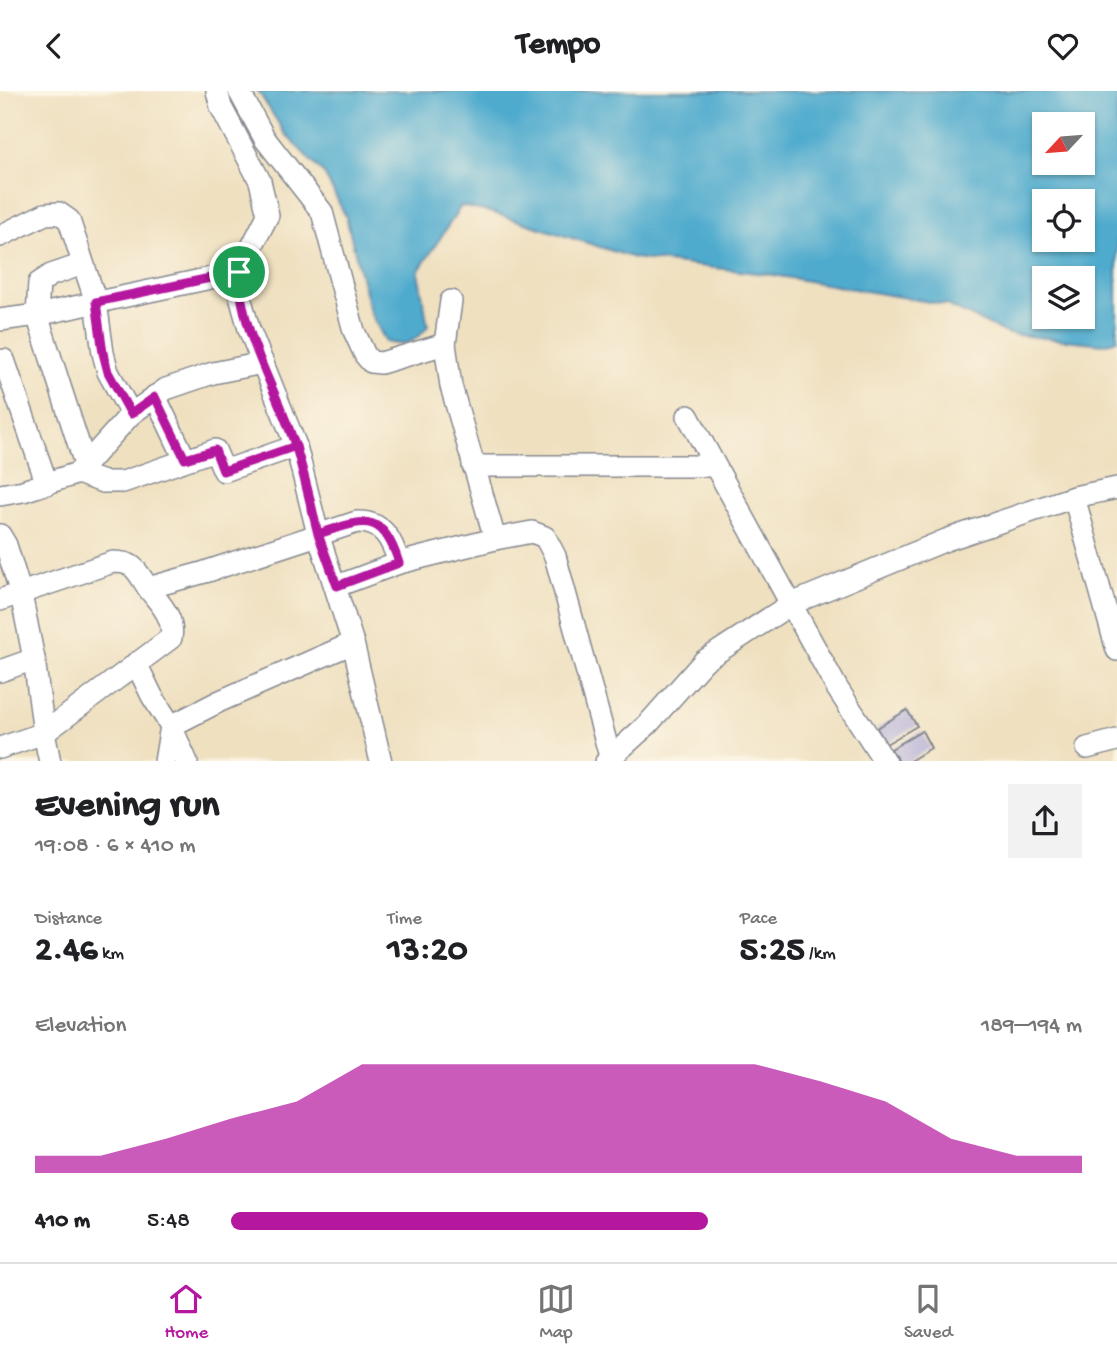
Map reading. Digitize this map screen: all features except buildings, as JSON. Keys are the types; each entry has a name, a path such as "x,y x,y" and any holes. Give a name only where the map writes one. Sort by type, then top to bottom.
{"street":[{"path":"217,91 221,107 260,181 268,215 239,272 239,293 296,446 318,534 337,586 353,643 378,761"},
{"path":"239,91 265,139 322,212 354,331 365,355 371,362 381,363 445,344"},
{"path":"0,236 45,214 59,212 69,220 96,302 108,372 131,414"},
{"path":"83,264 51,275 39,283 37,315 82,469 103,482 123,482 215,450 223,471 296,446"},
{"path":"0,320 37,315 239,272"},
{"path":"451,301 445,344 451,386 495,539"},
{"path":"4,360 47,484"},
{"path":"0,495 47,484 82,469 131,414 166,389 213,373 263,363"},
{"path":"155,397 185,459"},
{"path":"688,416 837,688 885,761"},
{"path":"473,466 715,466"},
{"path":"337,586 399,563 495,539 532,532 545,537 555,556 609,761 648,724 704,661 791,604 946,540 1074,498 1117,488"},
{"path":"1074,498 1117,650"},
{"path":"148,588 357,522 368,521 378,525 392,542 399,563"},
{"path":"0,535 6,545 10,597 34,659 50,761"},
{"path":"0,748 44,733 171,638 173,627 136,569 127,562 113,562 10,597"},
{"path":"171,726 220,701 353,643"},
{"path":"0,671 34,659"},
{"path":"136,663 187,761"},
{"path":"165,761 171,726"},
{"path":"1087,748 1117,740"}],"water":[{"path":"258,91 1117,91 1117,340 1104,344 1008,334 947,305 773,275 634,258 494,213 461,206 418,272 428,326 410,342 386,342 370,312 346,217 325,175 286,135"}],"route":[{"path":"239,272 96,302 108,372 131,414 155,397 185,459 215,450 223,471 296,446 318,534 337,586 399,563 392,542 378,525 368,521 318,534 296,446 249,329 239,293 239,272"}]}
